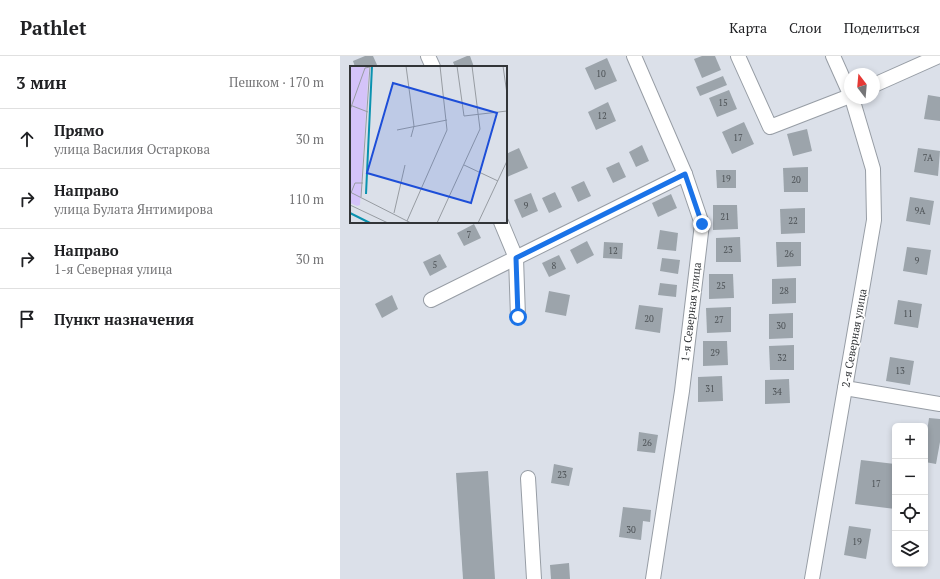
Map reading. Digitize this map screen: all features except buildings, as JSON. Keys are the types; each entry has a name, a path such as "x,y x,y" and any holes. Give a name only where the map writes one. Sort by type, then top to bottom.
{"street":[{"path":"428,56 433,66"},
{"name":"1-я Северная улица","path":"634,56 685,174 702,224 682,391 653,579"},
{"path":"738,56 770,127 844,98"},
{"name":"2-я Северная улица","path":"832,56 844,83"},
{"path":"880,82 939,56"},
{"name":"2-я Северная улица","path":"812,579 874,220 873,170 852,104"},
{"path":"432,300 685,174"},
{"path":"500,223 516,258 518,317"},
{"path":"845,388 940,404"},
{"path":"528,478 534,579"}],"route":[{"path":"518,317 516,258 685,174 702,224"}]}
